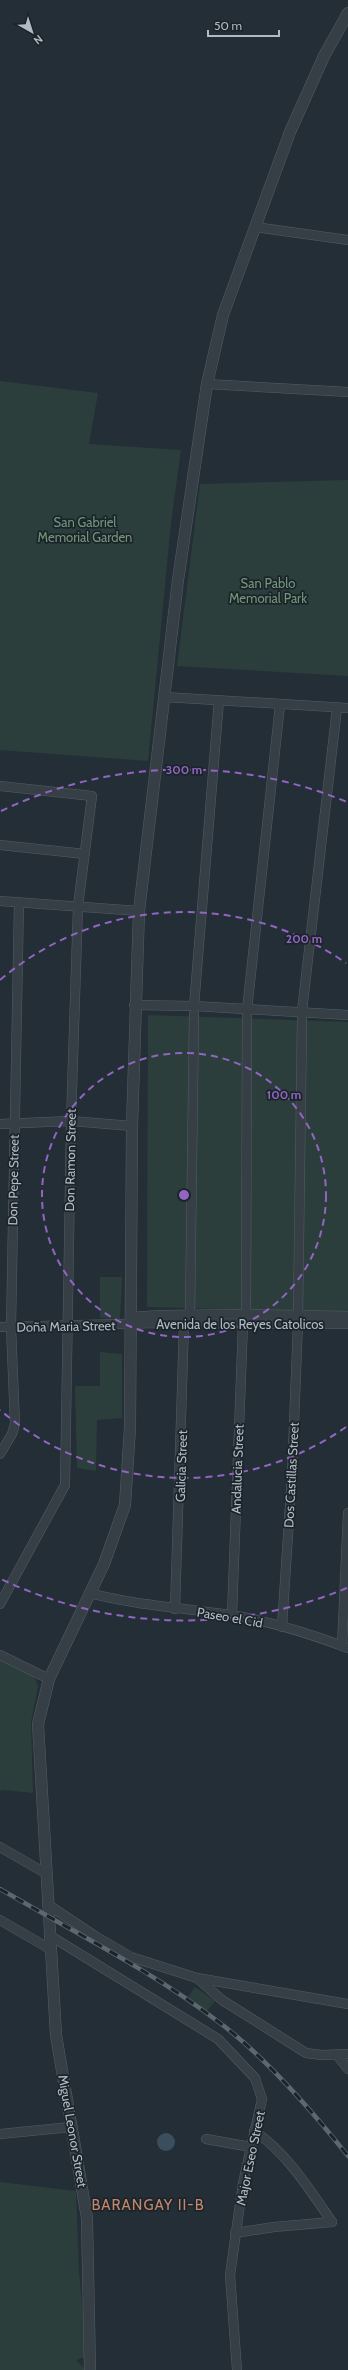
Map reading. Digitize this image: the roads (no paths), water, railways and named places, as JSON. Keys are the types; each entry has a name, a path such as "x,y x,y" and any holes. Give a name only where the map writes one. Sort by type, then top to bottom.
{"street":[{"name":"Miguel Leonor Street","path":"90,2370 87,2218 56,2035 47,1904 47,1874 38,1724 49,1679 116,1536 125,1505 130,1428 134,1005 139,911 178,580 207,384 223,315 254,227 302,104 324,56 348,13"},
{"path":"254,227 348,240"},
{"path":"207,384 348,392"},
{"path":"165,697 348,708"},
{"path":"190,1315 194,1010 219,700"},
{"path":"246,1314 247,1013 280,705"},
{"name":"Dos Castillas Street","path":"282,1626 292,1474 298,1319 302,1015 337,708"},
{"name":"Don Ramon Street","path":"0,786 92,796 78,906 71,1121 65,1485 0,1604"},
{"path":"0,845 85,854"},
{"path":"0,901 139,911"},
{"name":"Don Pepe Street","path":"0,1454 12,1434 15,1424 11,1327 19,902"},
{"path":"134,1005 247,1013 348,1015"},
{"path":"0,1124 71,1121 132,1126"},
{"name":"Avenida de los Reyes Catolicos","path":"132,1321 190,1315 246,1314 348,1324"},
{"name":"Avenida de los Reyes Catolicos","path":"132,1321 184,1324 243,1323 348,1316"},
{"name":"Doña Maria Street","path":"0,1327 132,1321"},
{"name":"Andalucia Street","path":"232,1615 243,1323"},
{"name":"Galicia Street","path":"175,1609 184,1324"},
{"path":"345,1647 348,1513"},
{"name":"Paseo el Cid","path":"89,1593 108,1598 175,1609 232,1615 282,1626 345,1647"},
{"path":"0,1655 49,1679"},
{"path":"0,1847 47,1874"},
{"path":"47,1904 95,1936 131,1957 198,1978 348,2004"},
{"path":"0,1920 50,1949"},
{"name":"Major Eseo Street","path":"50,1935 218,2039 255,2078 262,2099 254,2130 235,2233 230,2275 237,2370"},
{"path":"198,1978 222,2000 306,2053 321,2056 348,2054"},
{"path":"337,2055 348,2069"},
{"path":"0,2134 71,2127"},
{"path":"235,2233 274,2227 332,2222 292,2167 267,2139 254,2130"},
{"path":"206,2139 251,2147"}],"water":[{"path":"166,2133 172,2136 175,2142 172,2148 166,2151 160,2148 157,2142 160,2136"}],"railway":[{"path":"0,1889 140,1969 194,2004 220,2023 271,2068 320,2121 348,2156"}],"district":[{"name":"BARANGAY II-B","path":"148,2205"}],"park label":[{"name":"San Gabriel Memorial Garden","path":"85,530"},
{"name":"San Pablo Memorial Park","path":"268,590"}]}
